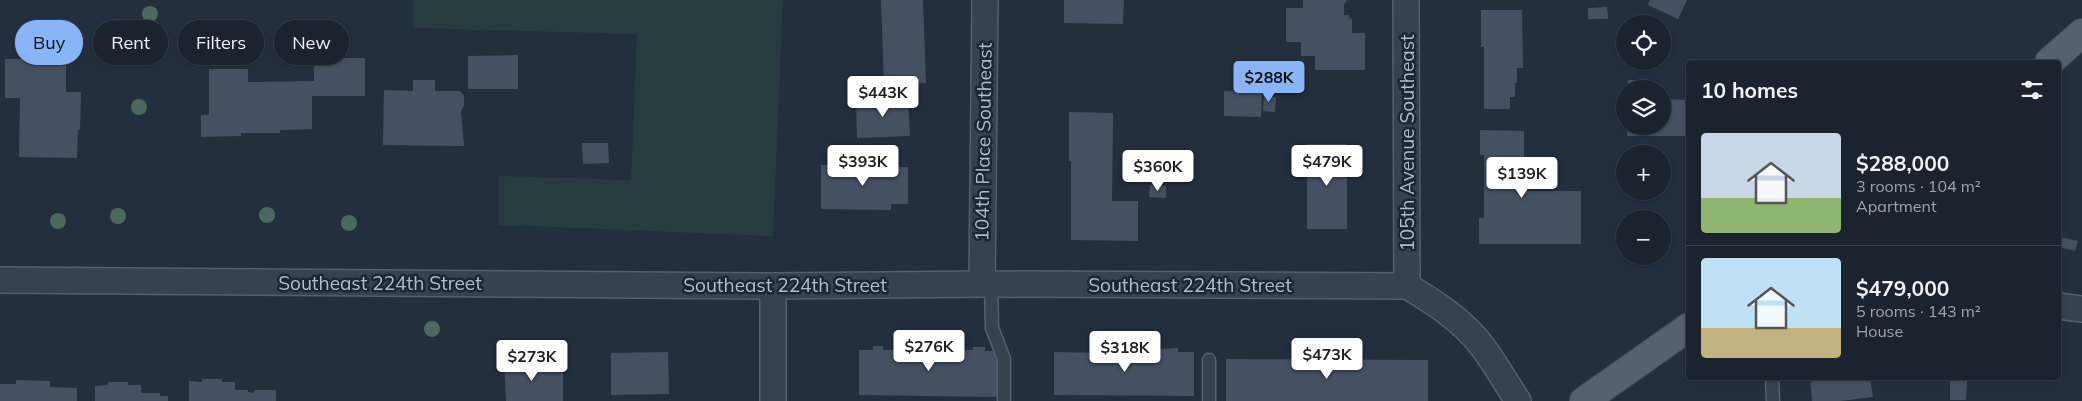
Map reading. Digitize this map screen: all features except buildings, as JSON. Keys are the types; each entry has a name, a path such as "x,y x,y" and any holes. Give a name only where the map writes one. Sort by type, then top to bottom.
{"main road":[{"path":"2051,60 2082,33"},
{"path":"1584,401 1686,329"}],"street":[{"name":"104th Place Southeast","path":"985,0 986,284"},
{"name":"105th Avenue Southeast","path":"1406,0 1407,286"},
{"name":"Southeast 224th Street","path":"0,280 773,286 986,284 1407,286"},
{"path":"773,286 773,401"},
{"path":"1407,286 1436,303 1481,345 1518,401"},
{"path":"2061,306 2082,308"}],"lane":[{"path":"986,284 992,328 1004,359 1004,401"},
{"path":"1209,360 1209,401"},
{"path":"1772,380 1773,401"}],"green space":[{"path":"413,0 783,0 773,236 499,225 499,176 631,180 637,34 413,28"}]}
